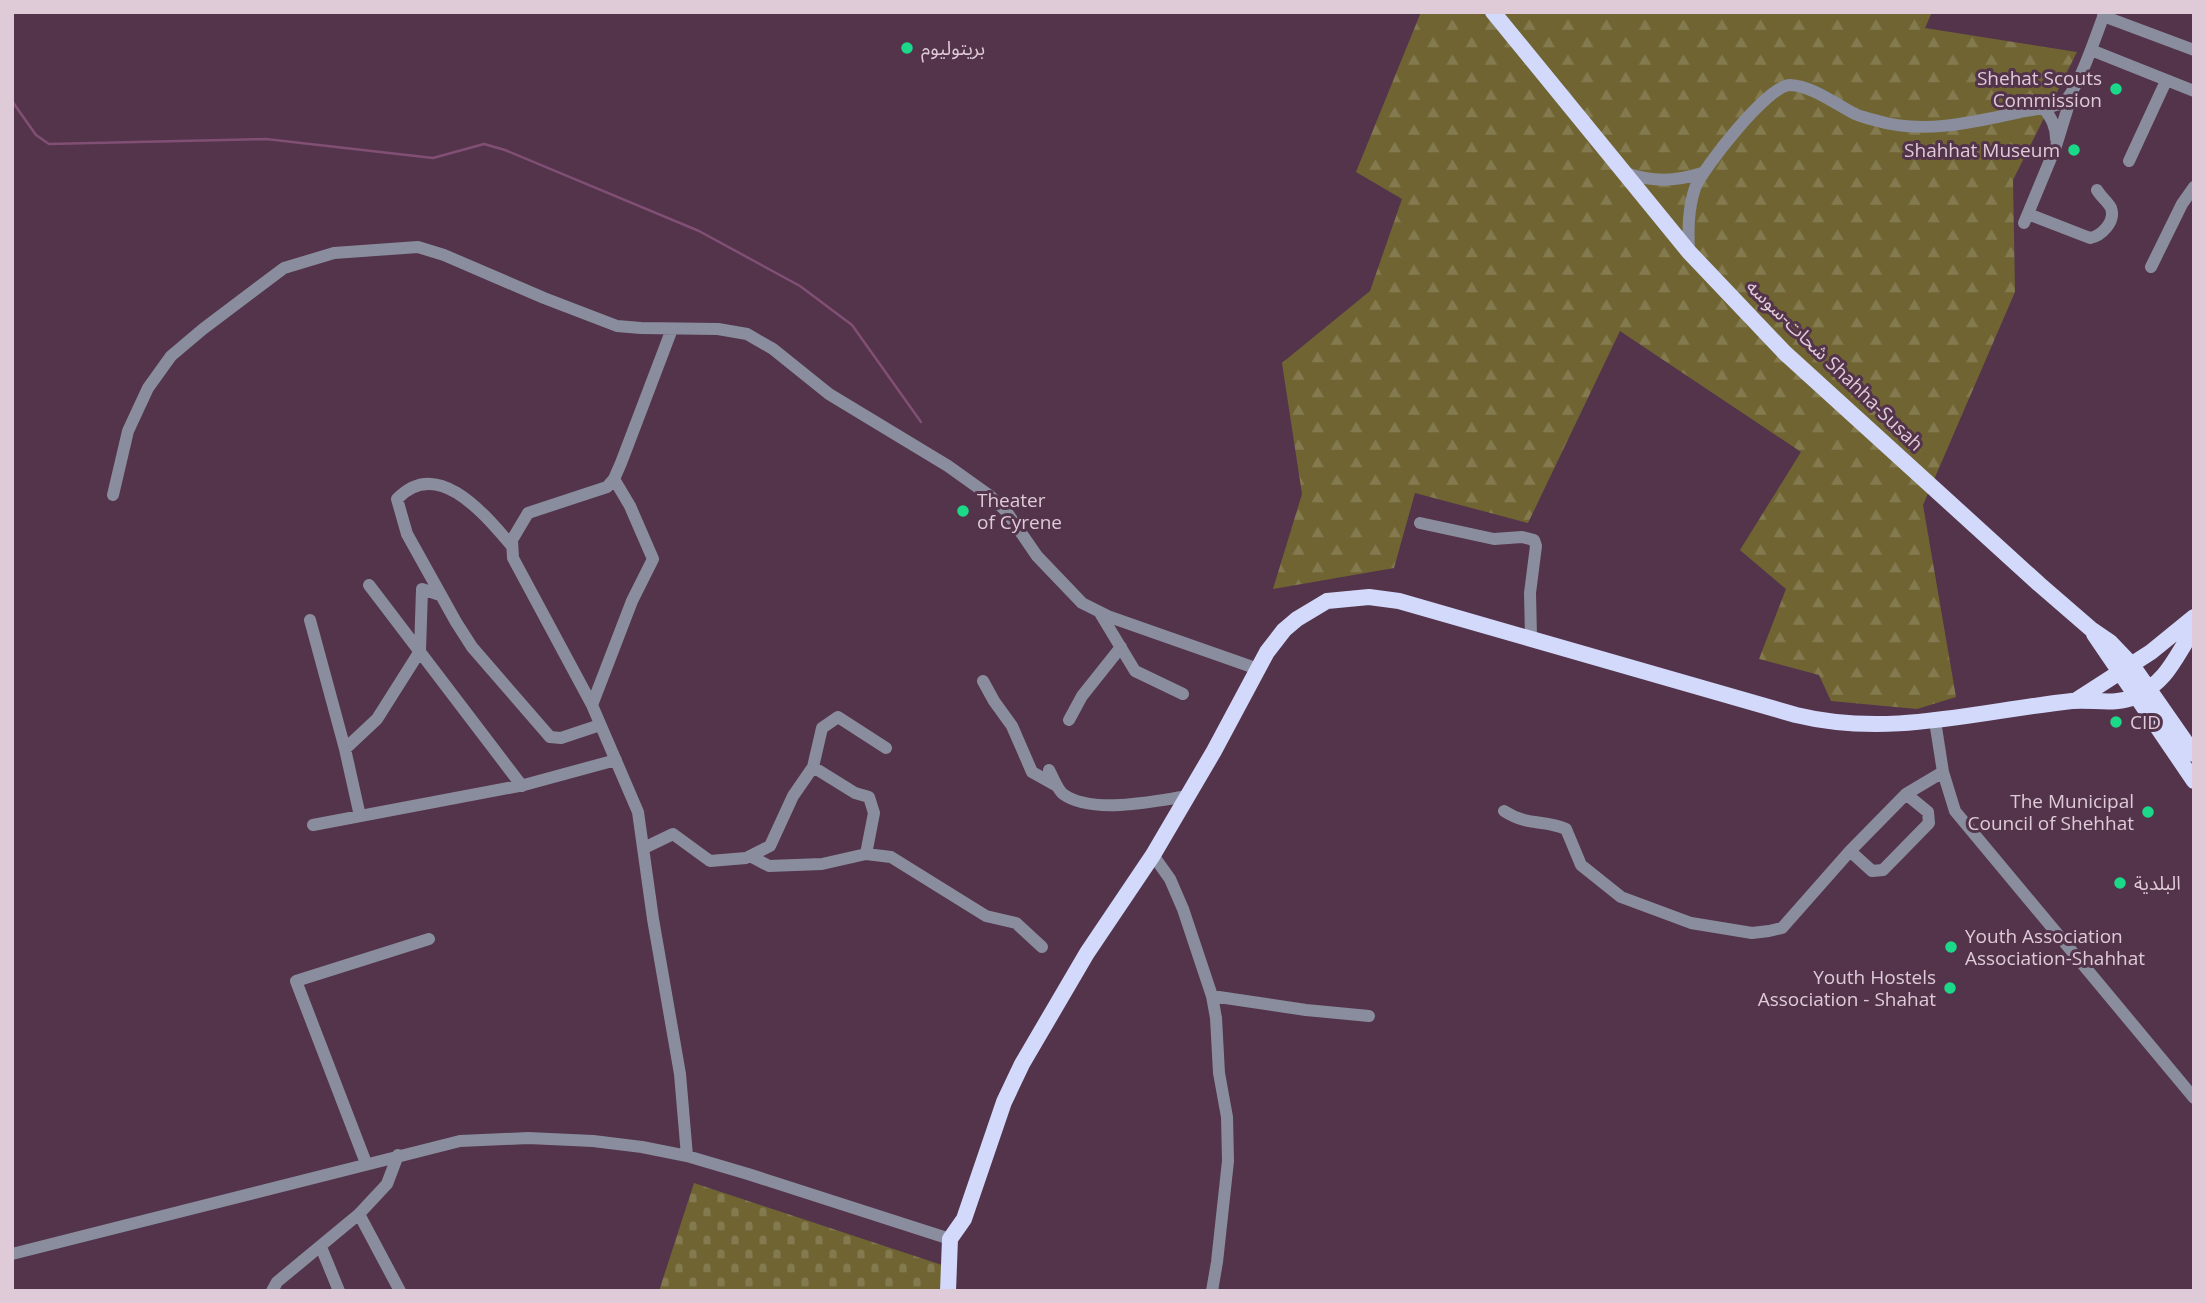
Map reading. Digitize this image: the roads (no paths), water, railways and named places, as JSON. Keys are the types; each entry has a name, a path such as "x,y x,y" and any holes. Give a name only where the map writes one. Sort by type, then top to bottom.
{"main road":[{"name":"شحات-سوسه Shahha-Susah","path":"1493,12 1689,252 1786,353 2091,629 2125,668 2142,693 2194,781"},
{"path":"948,1291 950,1239 964,1219 1004,1102 1021,1064 1087,953 1153,856 1275,640 1315,606 1340,598 1369,597 1399,601 1819,721 1866,726 1934,721 2075,701 2113,701 2142,693 2167,673 2194,629"},
{"path":"2075,701 2162,645 2194,617"},
{"name":"شحات-سوسه Shahha-Susah","path":"2142,693 2194,754"}],"street":[{"path":"2097,190 2111,206 2112,214 2106,229 2099,236 2090,238 2026,218 2056,146 2073,91 2104,14 2194,50"},
{"path":"2091,50 2194,91"},
{"path":"2129,161 2166,81"},
{"path":"1689,252 1690,209 1702,173 1761,103 1786,85 1801,87 1854,114 1880,122 1917,127 1962,123 2062,103 2073,91"},
{"path":"2044,107 2052,118 2056,131 2056,146"},
{"path":"1625,173 1664,181 1702,173"},
{"path":"2151,267 2182,204 2194,187"},
{"path":"113,495 128,431 148,388 171,356 284,268 334,253 418,247 617,326 733,330 747,334 773,349 830,394 948,466 990,496 1006,511 1037,556 1083,603 1100,613 1258,669"},
{"path":"511,545 528,513 599,491 614,479 672,329"},
{"path":"592,705 628,613 653,559 630,506 614,479"},
{"path":"600,725 561,738 550,737 472,647 407,534 397,499 400,496 418,485 444,486 475,505 511,545 513,558 592,705 638,812 653,919 680,1074 687,1156"},
{"path":"1420,523 1494,539 1522,537 1534,540 1536,546 1530,593 1531,637"},
{"path":"369,586 522,786"},
{"path":"345,749 377,719 420,651 422,589 440,595"},
{"path":"1100,613 1135,671 1183,694"},
{"path":"310,620 360,816"},
{"path":"1069,720 1082,696 1121,647"},
{"path":"983,681 1012,726 1032,772 1058,786"},
{"path":"644,848 673,834 710,861 750,856 770,846 793,796 813,767 822,727 838,717 886,748"},
{"path":"1934,721 1943,772 1955,811 2194,1098"},
{"path":"313,825 522,786 616,761"},
{"path":"813,767 855,793 869,797 874,813 866,854"},
{"path":"1049,770 1061,792 1083,804 1131,804 1188,796"},
{"path":"1503,811 1524,821 1555,824 1566,829 1581,865 1621,897 1691,923 1752,933 1782,928 1850,851 1906,794 1943,772"},
{"path":"1850,851 1872,871 1883,870 1929,823 1928,812 1906,794"},
{"path":"750,856 768,866 822,864 866,854 891,857 986,916 1016,923 1042,947"},
{"path":"1153,856 1170,879 1212,996 1219,1073 1227,1117 1228,1161 1212,1291"},
{"path":"366,1163 296,981 429,939"},
{"path":"1212,996 1369,1016"},
{"path":"12,1254 460,1141 528,1139 593,1141 687,1156 950,1239"},
{"path":"272,1291 276,1282 359,1214 387,1184 398,1155"},
{"path":"359,1214 400,1291"},
{"path":"321,1247 339,1291"}],"waterway":[{"path":"12,101 36,135 49,144 266,139 433,158 484,144 505,150 699,231 800,286 852,325 921,422"}],"place":[{"name":"بريتوليوم","path":"907,48"},
{"name":"Shehat Scouts Commission","path":"2116,89"},
{"name":"Shahhat Museum","path":"2074,150"},
{"name":"Theater of Cyrene","path":"963,511"},
{"name":"CID","path":"2116,722"},
{"name":"The Municipal Council of Shehhat","path":"2148,812"},
{"name":"البلدية","path":"2120,883"},
{"name":"Youth Association Association-Shahhat","path":"1951,947"},
{"name":"Youth Hostels Association - Shahat","path":"1950,988"}]}
